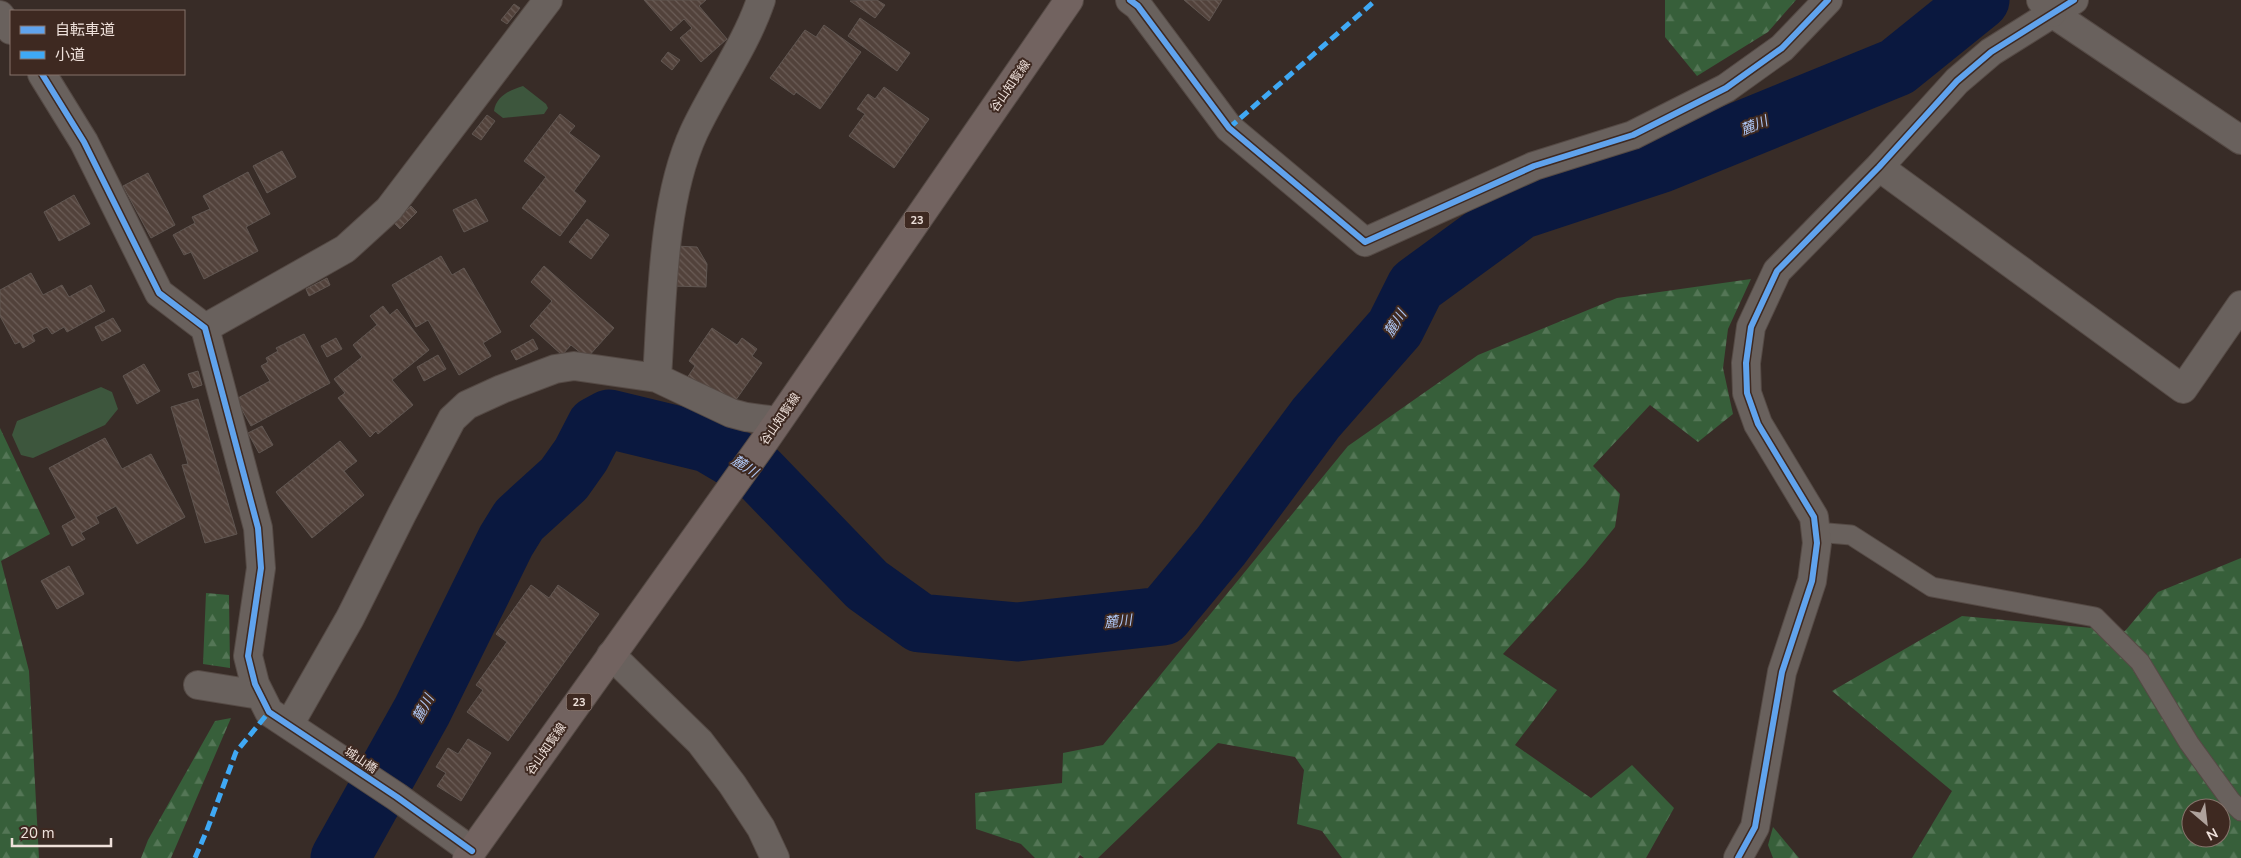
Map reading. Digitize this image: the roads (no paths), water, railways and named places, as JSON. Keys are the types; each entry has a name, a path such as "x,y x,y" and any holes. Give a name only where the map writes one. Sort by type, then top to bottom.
{"main road":[{"name":"谷山知覧線","path":"469,855 538,762 772,430 1069,0"}],"street":[{"path":"43,75 84,142 159,293 205,328 345,249 389,209 548,0"},
{"path":"657,378 666,246 678,178 694,132 730,67 761,0"},
{"path":"1130,0 1138,6 1229,128 1365,242 1534,166 1633,135 1726,88 1782,48 1828,0"},
{"path":"1738,858 1754,827 1782,672 1812,581 1817,543 1814,516 1758,424 1747,393 1746,363 1751,327 1777,271 1879,167 1957,81 1991,52 2055,4 2241,140"},
{"path":"0,15 10,29"},
{"path":"1879,167 2183,389 2241,305"},
{"name":"城山橋","path":"205,328 258,528 261,568 248,656 255,684 260,695 269,712 397,798 469,855"},
{"path":"289,725 350,618 452,418 467,405 502,389 555,369 574,366 657,378 772,430"},
{"path":"612,655 700,742 732,784 761,828 775,858"},
{"path":"198,685 260,695"}],"lane":[{"path":"1816,532 1851,534 1932,587 2095,617 2140,662 2189,743 2231,801 2241,811"}],"waterway":[{"name":"麓川","path":"340,858 422,711 506,541 519,520 564,479 581,455 596,426 609,419 708,443 759,473 867,585 920,623 1017,632 1163,616 1221,546 1316,418 1395,328 1416,286 1520,210 1662,163 1897,67 1980,0"}]}
